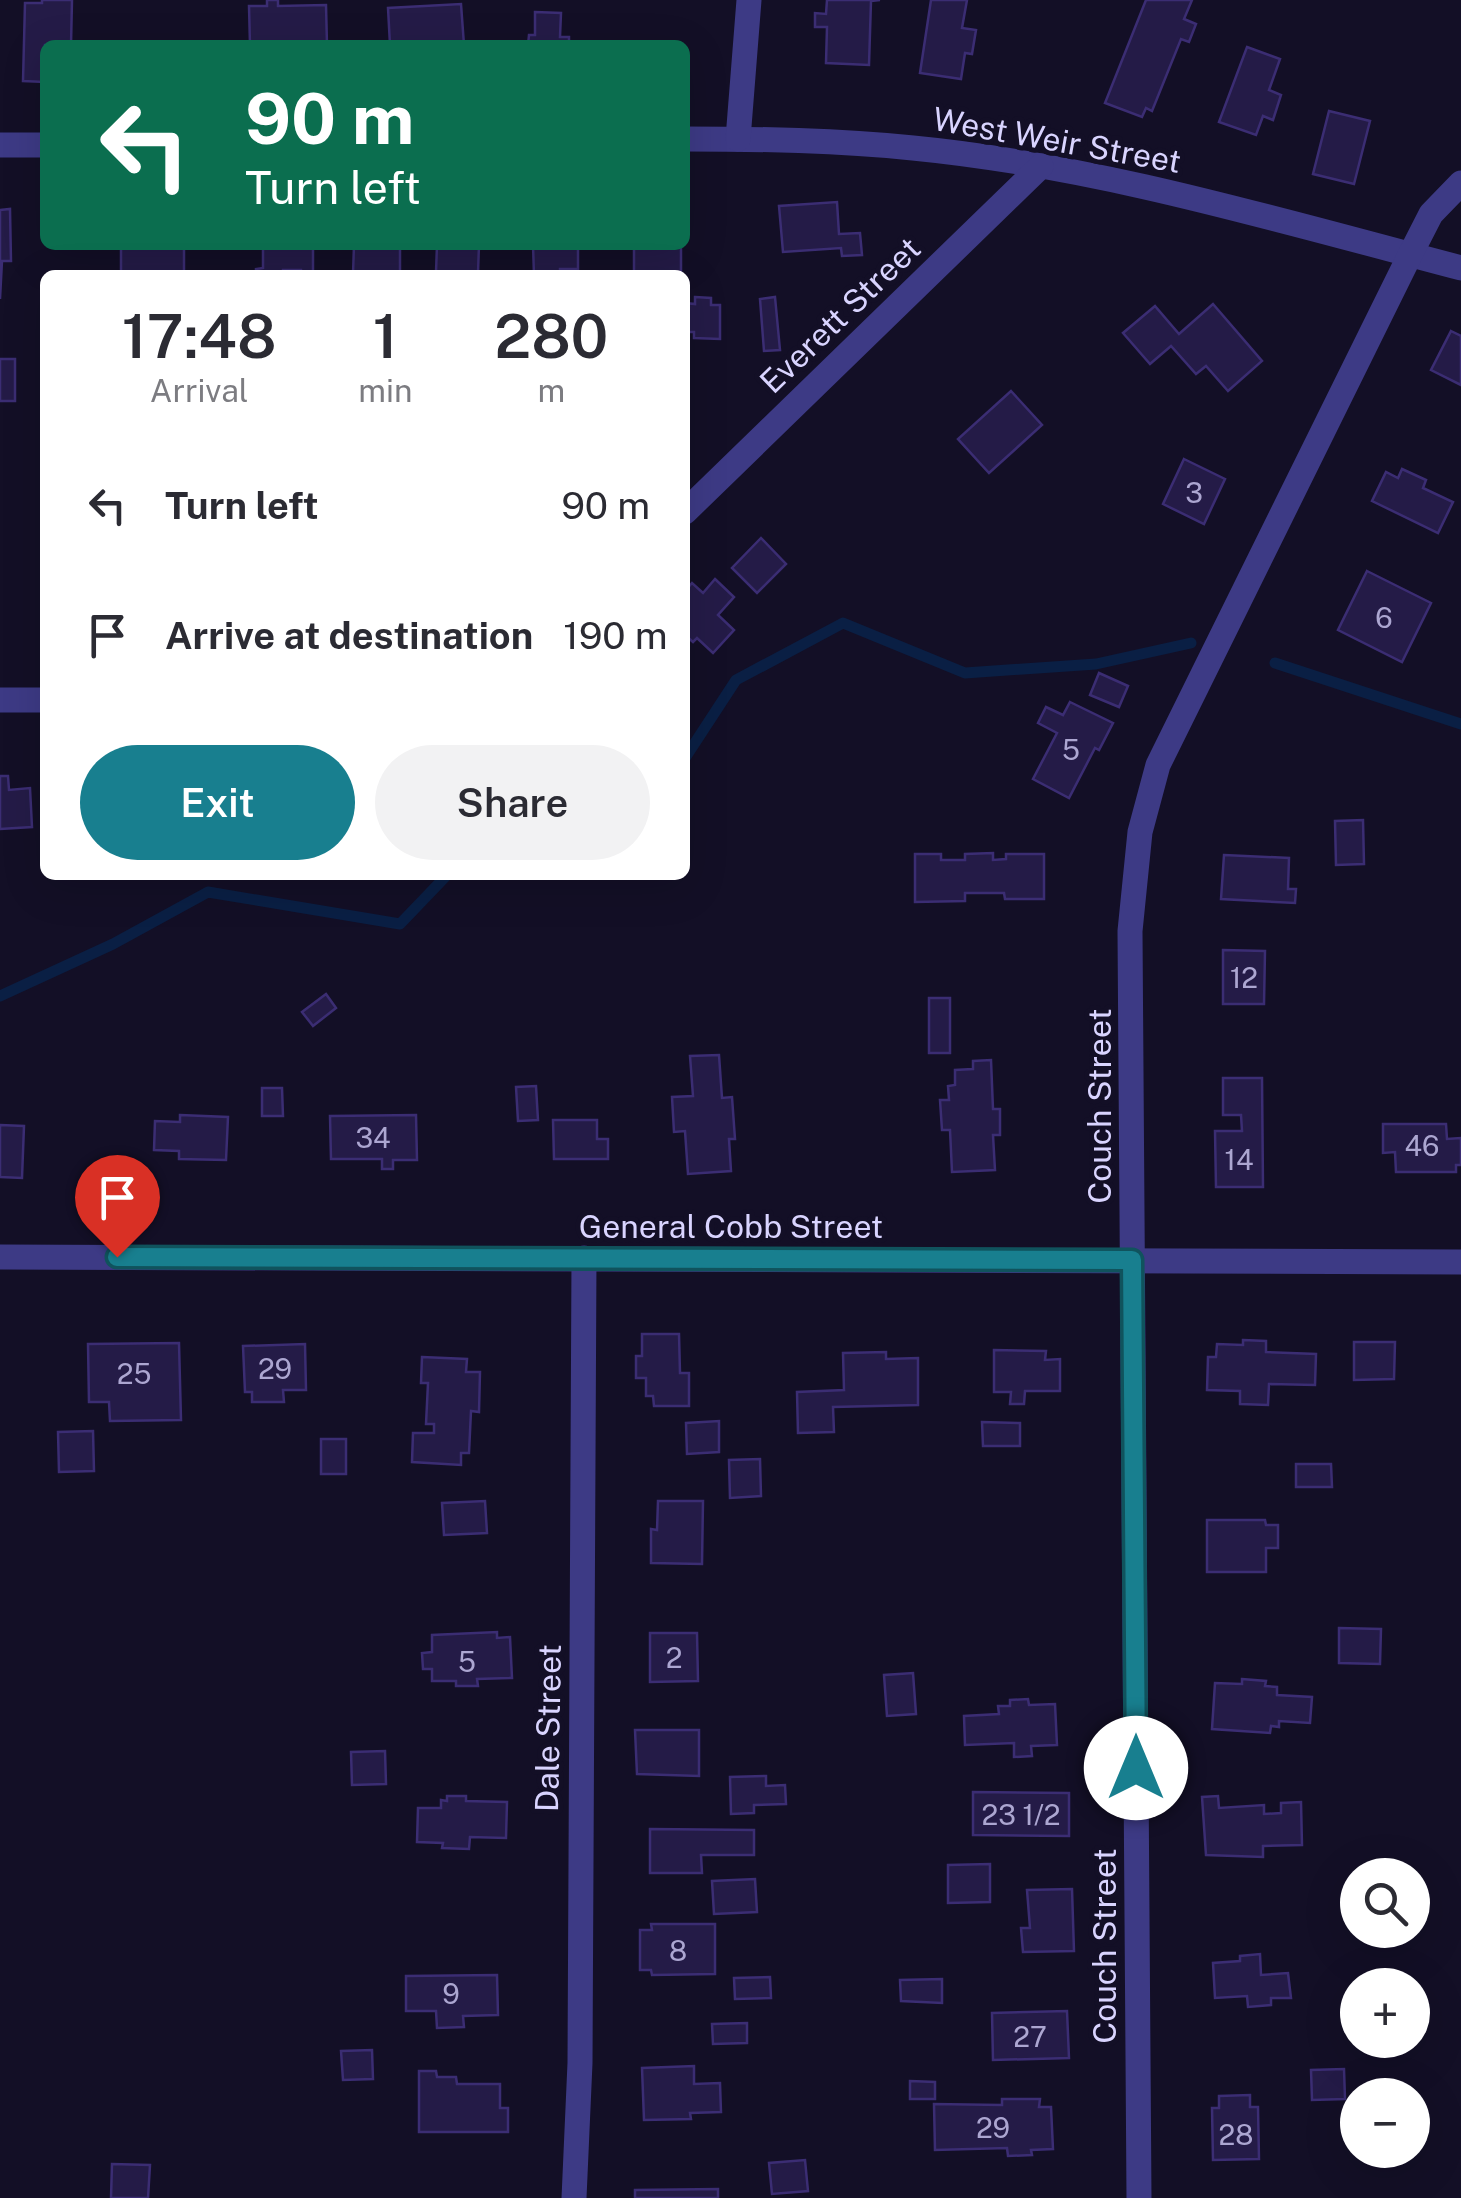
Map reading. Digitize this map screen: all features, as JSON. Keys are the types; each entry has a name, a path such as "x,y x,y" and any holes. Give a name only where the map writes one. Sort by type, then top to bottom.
{"street":[{"path":"738,139 750,0"},
{"name":"West Weir Street","path":"690,139 915,148 1041,166 1209,201 1461,268"},
{"path":"0,145 40,145"},
{"name":"Everett Street","path":"690,507 1041,166"},
{"name":"Couch Street","path":"1139,2198 1130,931 1140,832 1158,765 1410,255 1432,214 1461,183"},
{"path":"0,700 40,700"},
{"name":"General Cobb Street","path":"0,1257 1461,1262"},
{"name":"Dale Street","path":"574,2198 580,2063 584,1258"}],"building":[{"path":"72,0 71,40 40,40 40,82 23,81 25,3"},
{"path":"267,0 278,0 278,6 326,5 327,40 250,40 249,6 267,6"},
{"path":"827,0 880,0 871,1 869,65 826,63 827,27 815,27 815,13 826,14"},
{"path":"931,0 967,0 962,28 976,30 972,54 965,53 961,79 920,73"},
{"path":"1146,0 1192,0 1184,19 1196,24 1189,42 1181,39 1152,111 1146,108 1142,117 1105,103"},
{"path":"461,4 464,40 390,40 388,8"},
{"path":"535,12 561,13 560,37 569,40 528,40 529,35 535,35"},
{"path":"1247,47 1280,59 1269,90 1281,95 1273,120 1263,116 1256,135 1219,122"},
{"path":"1329,111 1370,121 1354,184 1313,174"},
{"path":"837,202 839,234 860,233 862,255 842,256 841,248 783,252 779,206"},
{"path":"10,209 11,261 2,261 0,299 0,210"},
{"path":"121,250 184,250 184,270 121,270"},
{"path":"263,250 313,250 313,270 256,270 263,268"},
{"path":"354,250 400,250 400,270 353,270"},
{"path":"437,250 479,250 478,270 436,270"},
{"path":"533,250 578,250 578,269 534,270"},
{"path":"634,250 681,250 681,270 634,270"},
{"path":"695,297 711,298 711,305 720,305 720,339 694,338 694,332 690,332 690,304 695,304"},
{"path":"775,297 780,350 764,351 760,299"},
{"path":"1213,304 1262,361 1228,391 1206,366 1196,374 1171,346 1150,364 1123,333 1155,306 1179,334"},
{"path":"1451,331 1461,336 1461,385 1431,370"},
{"path":"0,359 15,359 15,401 0,401"},
{"path":"1011,391 1042,425 989,473 958,439"},
{"path":"1184,459 1225,479 1204,524 1163,504"},
{"path":"1402,469 1426,480 1423,488 1453,502 1438,533 1372,501 1386,472 1398,478"},
{"path":"761,538 786,564 757,593 732,568"},
{"path":"1367,571 1431,603 1402,662 1338,630"},
{"path":"715,579 734,597 718,615 734,630 713,653 697,638 693,642 690,639 690,585 703,593"},
{"path":"1099,673 1128,686 1119,707 1090,695"},
{"path":"1070,702 1113,723 1069,798 1033,779 1057,733 1038,723 1046,707 1063,715"},
{"path":"0,776 8,776 9,790 30,788 32,827 0,829"},
{"path":"1363,820 1364,864 1336,865 1335,821"},
{"path":"993,853 993,860 1006,859 1006,854 1044,854 1044,899 965,893 965,901 915,902 915,854 941,854 941,860 965,860 965,854"},
{"path":"1224,855 1289,858 1288,889 1296,889 1295,903 1221,899"},
{"path":"1223,950 1265,951 1264,1004 1223,1004"},
{"path":"326,994 336,1008 313,1026 302,1012"},
{"path":"929,998 950,998 950,1053 929,1053"},
{"path":"719,1055 722,1098 732,1097 735,1139 729,1139 731,1171 688,1174 685,1131 674,1132 672,1097 693,1096 690,1056"},
{"path":"991,1060 993,1109 1000,1109 1000,1135 993,1135 995,1170 952,1172 950,1130 942,1130 940,1100 949,1100 948,1086 955,1085 955,1070 973,1069 973,1061"},
{"path":"1223,1078 1262,1078 1263,1187 1216,1187 1215,1131 1242,1131 1241,1115 1223,1115"},
{"path":"536,1086 538,1120 518,1121 516,1087"},
{"path":"262,1088 282,1088 283,1116 262,1116"},
{"path":"180,1115 228,1117 226,1160 179,1159 179,1151 154,1150 155,1121 180,1122"},
{"path":"416,1115 417,1160 393,1160 393,1169 382,1169 382,1159 331,1159 330,1116"},
{"path":"553,1120 597,1120 597,1139 608,1139 608,1159 554,1159"},
{"path":"1383,1124 1446,1124 1447,1139 1461,1138 1461,1165 1456,1165 1456,1172 1396,1172 1395,1152 1383,1153"},
{"path":"0,1125 24,1126 22,1178 0,1177"},
{"path":"642,1334 679,1334 680,1373 689,1373 689,1406 654,1406 653,1396 646,1396 646,1378 636,1378"},
{"path":"1243,1340 1266,1341 1266,1352 1316,1354 1315,1385 1269,1384 1268,1405 1240,1404 1240,1391 1207,1390 1208,1357 1216,1357 1217,1344 1243,1345"},
{"path":"1354,1342 1395,1342 1394,1379 1354,1380"},
{"path":"179,1343 181,1420 110,1421 109,1402 89,1402 88,1344"},
{"path":"305,1344 306,1390 283,1390 284,1402 252,1402 252,1392 245,1392 243,1346"},
{"path":"994,1350 1046,1351 1045,1360 1060,1359 1060,1391 1025,1391 1024,1404 1010,1404 1011,1392 994,1392"},
{"path":"886,1352 886,1359 918,1358 918,1405 833,1407 834,1432 798,1433 797,1392 844,1390 843,1353"},
{"path":"422,1357 467,1359 466,1372 480,1372 479,1412 471,1411 469,1453 461,1453 461,1465 412,1462 413,1433 434,1433 434,1424 426,1424 428,1383 421,1383"},
{"path":"719,1421 719,1452 687,1454 686,1423"},
{"path":"982,1422 1020,1423 1020,1446 983,1446"},
{"path":"93,1431 94,1471 59,1472 58,1432"},
{"path":"321,1439 346,1439 346,1474 321,1474"},
{"path":"760,1459 761,1496 730,1498 729,1460"},
{"path":"1296,1464 1331,1464 1332,1487 1296,1487"},
{"path":"485,1501 487,1533 444,1535 442,1503"},
{"path":"658,1501 703,1501 702,1564 651,1563 651,1529 657,1530"},
{"path":"1207,1520 1265,1520 1266,1525 1278,1525 1278,1548 1266,1548 1266,1572 1207,1572"},
{"path":"1339,1628 1381,1629 1380,1664 1339,1663"},
{"path":"497,1632 497,1638 510,1637 512,1678 477,1679 478,1686 456,1686 456,1681 432,1681 432,1669 423,1669 422,1653 432,1652 432,1635"},
{"path":"650,1633 697,1633 698,1681 650,1682"},
{"path":"913,1673 916,1714 887,1716 884,1675"},
{"path":"1242,1679 1266,1681 1265,1686 1277,1687 1277,1695 1312,1697 1310,1723 1279,1721 1279,1727 1271,1726 1270,1733 1212,1729 1215,1683 1242,1684"},
{"path":"1028,1699 1029,1705 1055,1704 1057,1745 1031,1746 1032,1756 1014,1757 1014,1743 965,1745 964,1716 999,1714 998,1706 1010,1706 1010,1700"},
{"path":"635,1730 699,1730 699,1776 637,1774"},
{"path":"385,1751 386,1784 352,1785 351,1752"},
{"path":"766,1776 766,1786 785,1785 786,1804 754,1805 754,1813 731,1814 730,1777"},
{"path":"973,1792 1069,1793 1069,1836 973,1835"},
{"path":"447,1796 466,1796 466,1801 507,1802 506,1838 470,1837 469,1849 417,1842 418,1808 441,1808 441,1800 447,1801"},
{"path":"1218,1796 1219,1808 1264,1805 1264,1814 1281,1813 1281,1803 1301,1802 1302,1845 1263,1846 1263,1857 1206,1855 1202,1797"},
{"path":"650,1829 754,1830 754,1855 701,1855 702,1873 650,1873"},
{"path":"990,1864 990,1902 948,1903 948,1865"},
{"path":"755,1879 757,1912 714,1914 712,1881"},
{"path":"1072,1889 1074,1951 1023,1952 1021,1928 1030,1928 1027,1890"},
{"path":"651,1924 715,1924 715,1974 652,1975 651,1970 640,1970 640,1930 652,1930"},
{"path":"1260,1954 1261,1975 1288,1973 1291,1998 1271,1998 1271,2005 1248,2007 1247,1996 1215,1998 1213,1963 1240,1961 1240,1956"},
{"path":"497,1975 498,2015 463,2016 464,2027 437,2028 436,2011 406,2011 406,1976"},
{"path":"770,1977 771,1998 735,1999 734,1978"},
{"path":"942,1979 942,2003 901,2001 900,1980"},
{"path":"1067,2011 1069,2058 993,2060 992,2013"},
{"path":"747,2023 747,2043 713,2044 712,2024"},
{"path":"372,2050 373,2079 343,2080 341,2051"},
{"path":"694,2066 694,2084 720,2083 721,2112 690,2113 691,2119 644,2120 642,2068"},
{"path":"1344,2069 1340,2099 1312,2100 1311,2070"},
{"path":"419,2071 436,2071 437,2077 456,2077 457,2084 500,2084 500,2108 508,2108 508,2132 419,2132"},
{"path":"910,2081 935,2082 935,2099 910,2099"},
{"path":"1250,2095 1250,2107 1258,2107 1259,2159 1213,2160 1212,2108 1219,2108 1219,2096"},
{"path":"1002,2099 1040,2099 1039,2107 1051,2107 1053,2149 1008,2156 1007,2148 935,2150 934,2104 1002,2105"},
{"path":"805,2160 808,2191 772,2194 769,2163"},
{"path":"112,2164 150,2165 148,2198 111,2198"},
{"path":"718,2189 718,2198 635,2198 635,2190"}],"waterway":[{"path":"690,750 736,680 843,623 965,673 1096,664 1191,643"},
{"path":"1275,663 1461,724"},
{"path":"0,996 113,944 208,892 400,924 442,880"}],"route":[{"path":"117,1257 1132,1260 1136,1768"}]}
